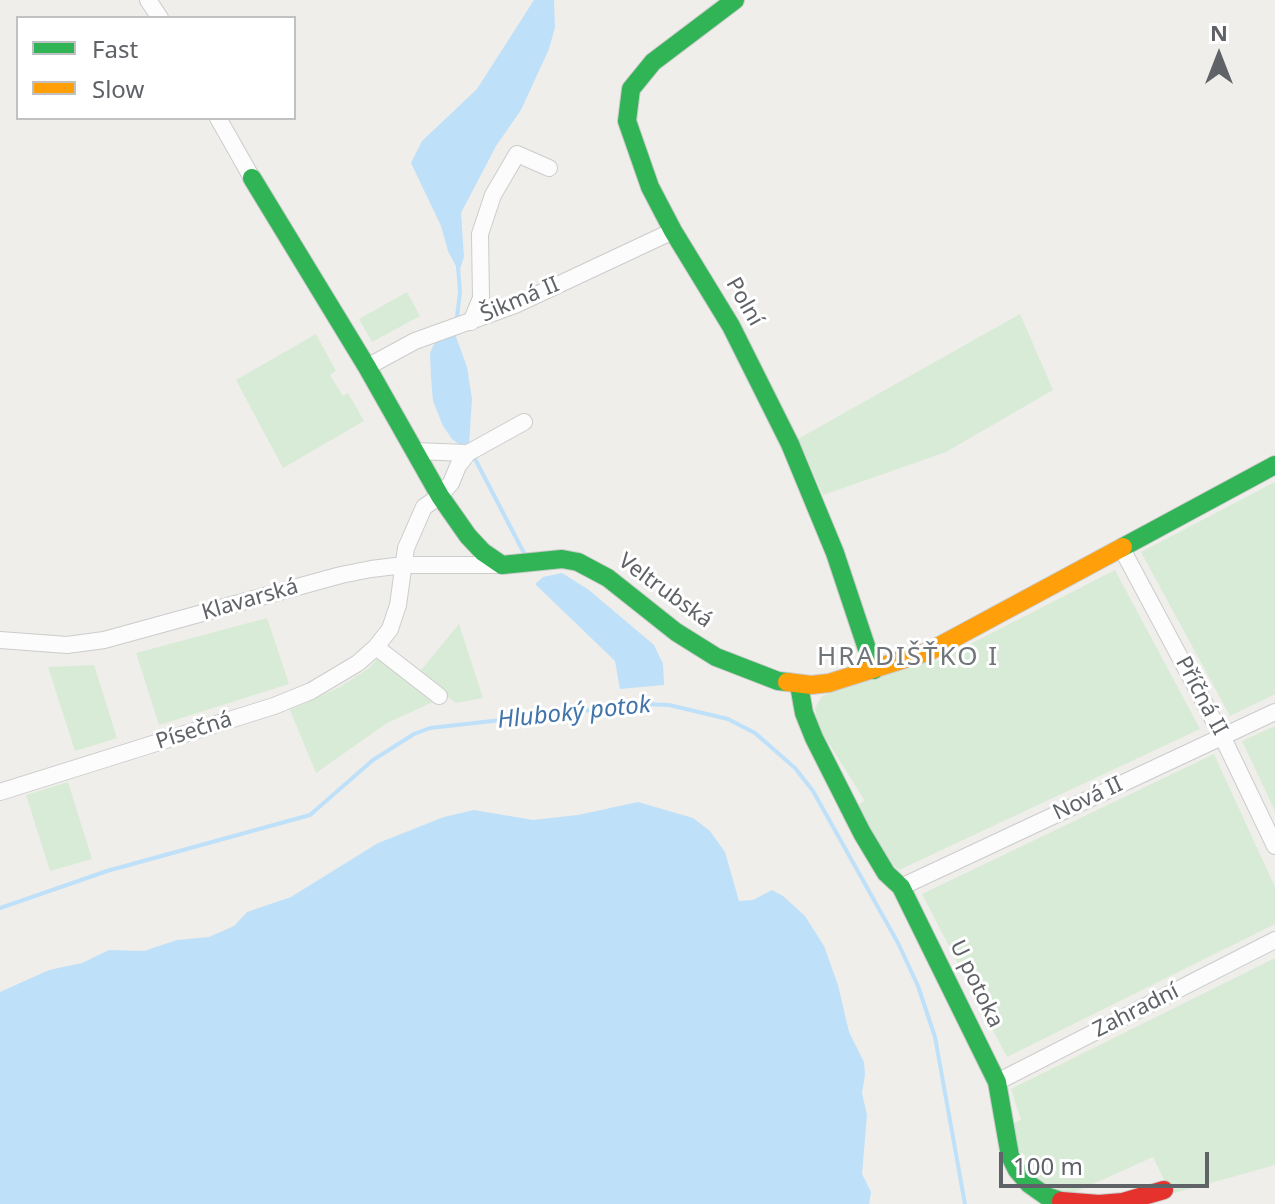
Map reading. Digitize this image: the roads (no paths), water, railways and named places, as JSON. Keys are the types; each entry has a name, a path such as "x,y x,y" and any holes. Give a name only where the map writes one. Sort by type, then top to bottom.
{"street":[{"name":"Polní","path":"735,0 653,62 631,89 627,121 650,187 731,326 790,444 835,553 874,670"},
{"path":"219,120 440,496 468,536 502,565"},
{"path":"471,322 481,298 480,234 493,195 517,154 549,168"},
{"name":"Šikmá II","path":"367,367 415,341 515,305 673,231"},
{"path":"414,451 468,453 524,422"},
{"name":"Písečná","path":"0,792 274,706 332,680 376,647 390,629 398,605 406,548 424,507 440,496 451,483 468,453"},
{"name":"Veltrubská","path":"502,565 562,559 578,562 608,578 676,632 716,657 755,674 799,685 829,683 930,651 1275,465"},
{"name":"Příčná II","path":"1122,549 1222,736 1275,846"},
{"name":"Klavarská","path":"0,640 67,645 104,640 341,575 404,565 502,565"},
{"path":"376,647 439,696"},
{"name":"U potoka","path":"799,685 804,713 814,738 886,873 901,887 997,1082 1010,1156 1017,1170 1029,1184 1046,1196 1066,1202 1123,1202 1164,1190"},
{"name":"Nová II","path":"901,887 1275,712"},
{"name":"Zahradní","path":"997,1082 1275,940"}],"water":[{"path":"534,0 554,0 555,27 549,49 521,110 496,146 461,213 464,257 459,272 411,163 422,141 477,89"},
{"path":"455,334 467,367 472,399 469,445 463,447 452,439 443,426 433,401 431,377 430,353 436,340"},
{"path":"562,573 589,590 654,645 663,664 664,685 620,689 615,661 535,584 543,577"},
{"path":"638,802 693,818 710,831 725,852 739,901 753,900 772,890 805,916 824,946 838,985 849,1032 864,1062 862,1093 867,1115 862,1174 871,1192 869,1204 0,1204 0,992 49,970 82,963 109,950 144,951 177,940 209,937 234,926 247,912 291,897 378,843 444,817 474,810 533,820 578,815"}],"waterway":[{"path":"457,317 460,292 458,267"},
{"path":"474,457 525,555"},
{"name":"Hluboký potok","path":"0,908 107,871 310,815 373,760 414,734 430,728 644,704 669,705 728,719 755,733 795,768 813,791 898,943 918,986 935,1037 965,1204"}],"district":[{"name":"HRADIŠŤKO I","path":"908,658"}]}
